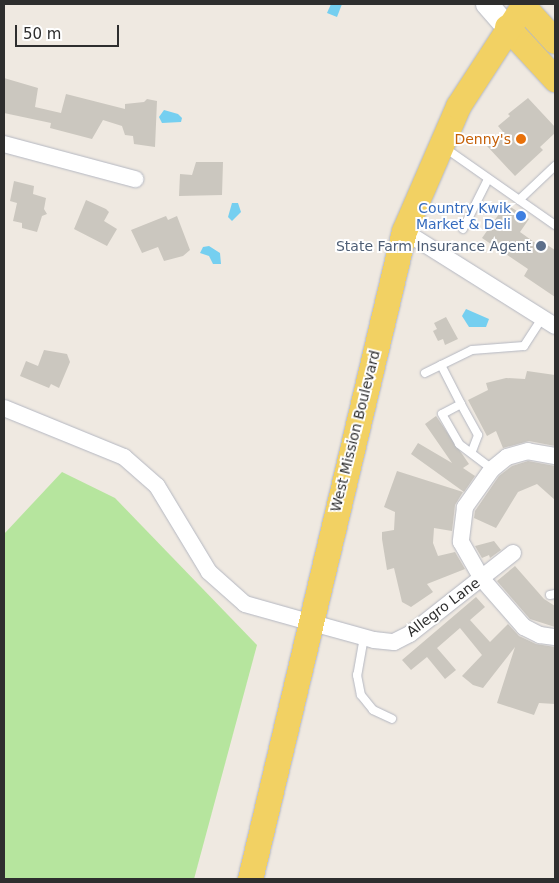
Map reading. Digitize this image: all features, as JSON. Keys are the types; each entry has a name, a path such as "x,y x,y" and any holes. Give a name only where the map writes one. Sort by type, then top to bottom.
{"main road":[{"path":"487,4 555,80"},
{"path":"523,4 555,41"},
{"name":"West Mission Boulevard","path":"250,879 309,622 404,231 439,144 458,106 507,26 523,4"}],"street":[{"path":"4,144 135,179"},
{"path":"404,231 549,322"},
{"name":"Allegro Lane","path":"4,408 124,457 157,486 209,572 244,604 364,637 394,642 410,634 513,553"},
{"path":"555,456 528,451 507,457 492,469 465,507 461,542 482,579 524,627 540,635 555,637"}],"lane":[{"path":"439,144 555,225"},
{"path":"518,200 555,166"},
{"path":"463,229 488,179"},
{"path":"425,373 484,348 524,346 549,322"},
{"path":"441,365 478,435 472,451"},
{"path":"461,404 442,414 460,444 472,451 492,469"},
{"path":"364,637 358,670 361,695 372,710 392,719"}],"green space":[{"path":"62,472 115,498 257,645 194,879 4,879 4,534"}],"water":[{"path":"331,4 342,4 337,17 327,13"},
{"path":"164,110 178,114 182,118 181,122 162,123 159,117"},
{"path":"232,203 238,203 241,212 232,221 228,217"},
{"path":"209,246 220,253 221,264 213,264 209,256 200,253 203,247"},
{"path":"466,309 489,319 486,327 469,327 462,316"}],"building":[{"path":"4,78 38,88 35,107 61,113 66,94 125,109 125,104 144,102 147,99 157,101 155,147 134,144 133,136 125,135 122,126 103,120 92,139 50,128 51,123 4,113"},
{"name":"Denny's","path":"528,98 555,127 555,133 540,147 543,150 515,176 487,146 503,132 498,126 510,116 508,114"},
{"path":"196,162 223,162 222,195 179,196 180,174 192,175"},
{"path":"14,181 34,186 33,194 46,198 44,209 47,214 42,216 37,232 22,228 22,223 13,221 17,203 10,201"},
{"path":"86,200 106,209 109,212 104,221 117,229 107,246 74,229"},
{"path":"506,204 529,219 520,232 541,247 544,243 555,250 555,297 524,276 528,269 482,238"},
{"path":"166,216 168,220 177,216 190,250 183,256 164,261 158,247 142,253 131,230"},
{"path":"446,317 458,339 445,345 443,339 438,341 433,331 437,329 434,323"},
{"path":"44,350 67,354 70,362 59,388 51,384 49,388 20,376 26,361 38,366"},
{"path":"527,371 555,375 555,446 529,441 503,448 496,431 487,436 468,400 488,390 486,383 506,378 525,379"},
{"path":"436,416 469,464 463,468 475,476 464,492 411,454 418,443 452,463 425,424"},
{"path":"528,461 555,466 555,500 537,484 518,492 496,528 474,518 475,511 499,476 512,466"},
{"path":"397,471 463,492 455,505 452,531 434,528 433,543 438,556 455,552 465,569 427,584 433,592 411,607 402,602 394,568 387,570 382,539 382,532 394,530 395,512 384,507"},
{"path":"494,541 501,550 490,558 489,555 482,558 475,546"},
{"path":"515,566 544,599 555,606 555,627 530,619 497,581"},
{"path":"476,597 485,607 470,620 490,642 508,624 519,636 536,644 555,647 555,704 539,703 534,715 497,703 515,647 483,688 473,685 462,676 482,655 460,628 437,648 456,670 445,679 427,657 411,670 402,660"}],"place":[{"name":"Denny's","path":"521,139"},
{"name":"Country Kwik Market & Deli","path":"521,216"},
{"name":"State Farm Insurance Agent","path":"541,246"}]}
